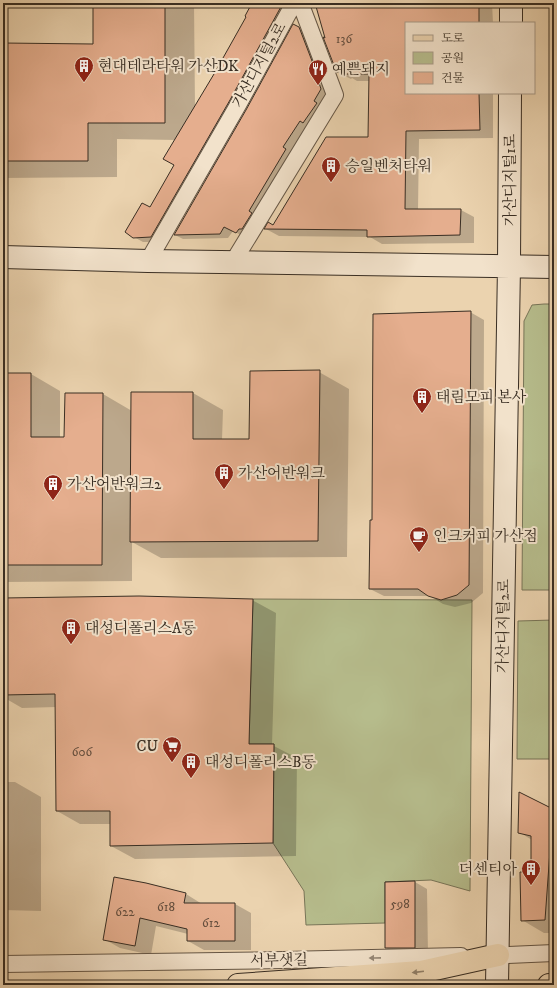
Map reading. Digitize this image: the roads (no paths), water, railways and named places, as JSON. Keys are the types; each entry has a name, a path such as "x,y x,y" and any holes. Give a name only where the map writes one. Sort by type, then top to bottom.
{"main road":[{"path":"238,985 421,972 498,956"},
{"path":"549,985 554,985"}],"street":[{"path":"510,22 511,3"},
{"name":"가산디지털2로","path":"148,261 238,105 293,5 301,5 335,95 233,262"},
{"name":"가산디지털1로","path":"509,266 510,94"},
{"path":"3,257 148,261 554,267"},
{"name":"가산디지털2로","path":"497,985 509,266"},
{"name":"서부샛길","path":"3,964 498,956 554,953"}],"place":[{"name":"현대테라타워 가산DK","path":"84,83"},
{"name":"예쁜돼지","path":"318,86"},
{"name":"승일벤처타워","path":"331,183"},
{"name":"태림모피 본사","path":"422,414"},
{"name":"가산어반워크","path":"224,490"},
{"name":"가산어반워크2","path":"53,501"},
{"name":"인크커피 가산점","path":"419,553"},
{"name":"대성디폴리스A동","path":"71,645"},
{"name":"CU","path":"172,763"},
{"name":"대성디폴리스B동","path":"191,779"},
{"name":"더센티아","path":"531,886"}]}
